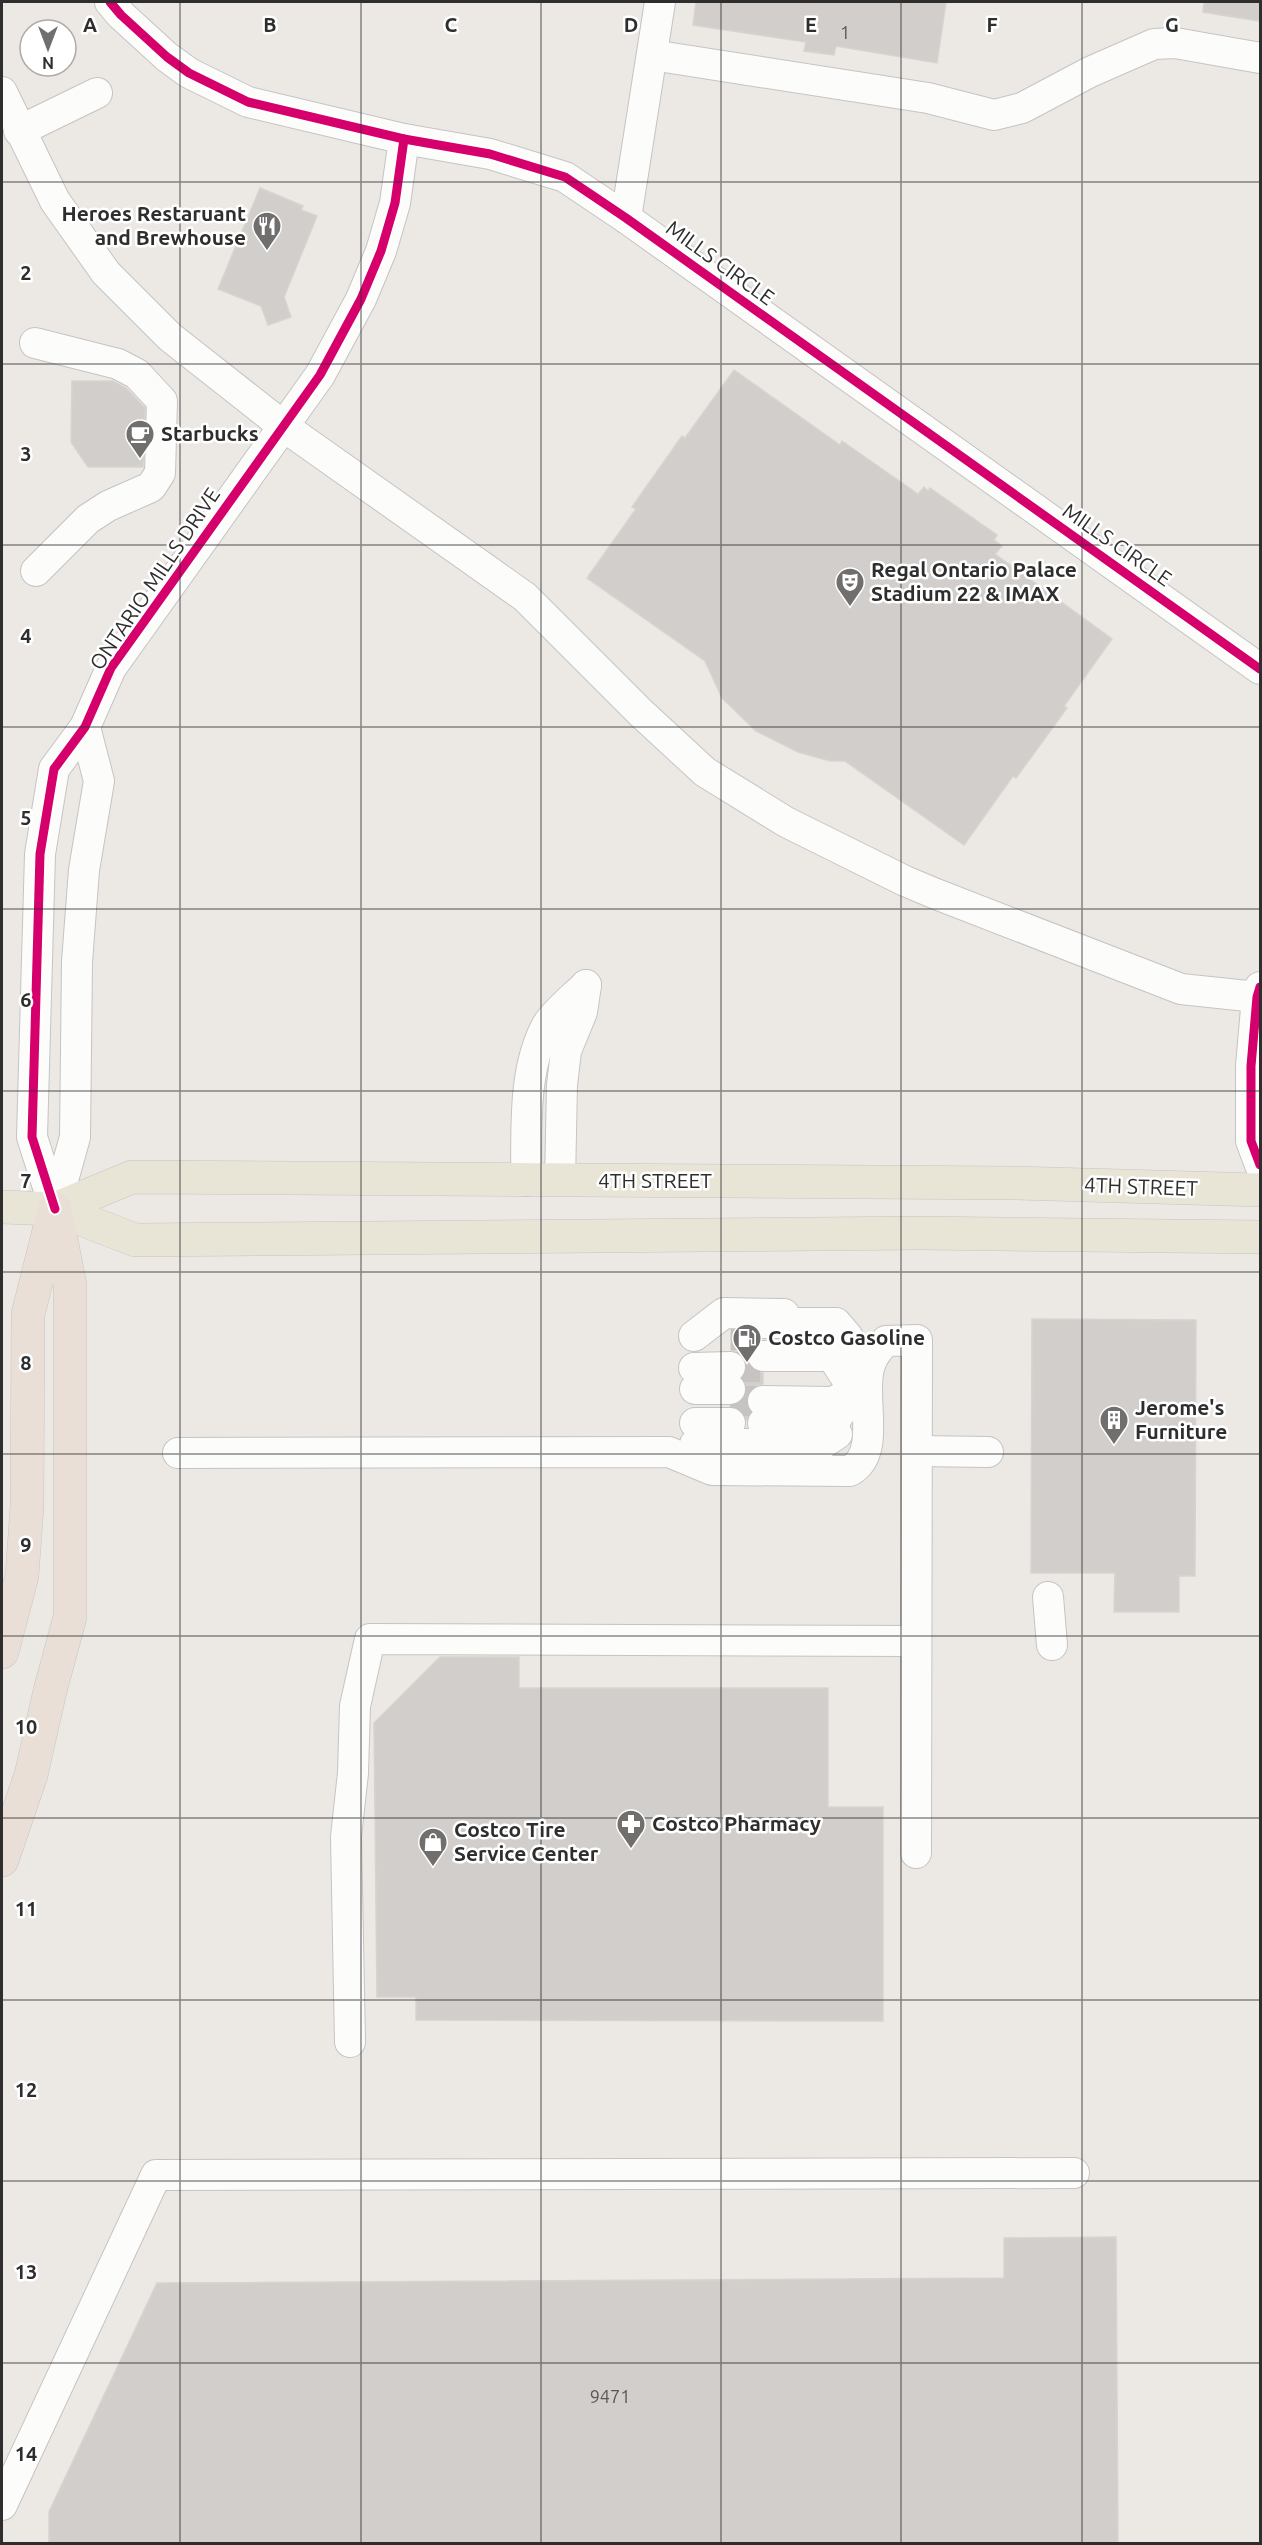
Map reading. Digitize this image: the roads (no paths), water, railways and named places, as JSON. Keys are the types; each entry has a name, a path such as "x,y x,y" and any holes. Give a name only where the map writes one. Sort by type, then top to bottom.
{"highway":[{"path":"2,1652 22,1576 27,1506 28,1314 55,1209"},
{"path":"2,1860 31,1775 70,1617 70,1285 55,1209"}],"main road":[{"name":"4TH STREET","path":"55,1209 132,1177 560,1182 1014,1183 1260,1190"},
{"name":"4TH STREET","path":"2,1207 55,1209 135,1240 908,1233 1260,1237"}],"street":[{"name":"MILLS CIRCLE","path":"110,2 167,57 227,93 248,102 404,139 490,154 565,177 1260,669"},
{"path":"626,218 660,2"},
{"path":"652,56 928,98 994,116 1022,108 1089,72 1154,44 1175,43 1260,58"},
{"path":"2,92 55,201 106,273 170,337 283,426 525,597 705,772 786,822 905,881 1181,989 1259,992 1251,1066 1251,1141 1260,1165"},
{"path":"19,131 97,93"},
{"name":"ONTARIO MILLS DRIVE","path":"55,1209 32,1137 40,854 54,769 85,727 111,668 320,375 361,299 381,251 395,203 404,139"},
{"path":"34,343 118,364 137,374 162,401 160,473 151,487 108,506 88,519 36,571"},
{"path":"55,1209 75,1137 77,962 84,870 99,781 85,727"},
{"path":"526,1181 529,1087 536,1055 548,1024 586,985 582,1012 566,1051 562,1085 560,1182"},
{"path":"178,1453 669,1452 712,1470 850,1471 861,1465 867,1451 862,1392 848,1337 836,1323 824,1315 724,1313 695,1394"},
{"path":"763,1378 836,1323"},
{"path":"695,1394 822,1444 837,1434 862,1392 875,1353 886,1341 917,1340 916,1853"},
{"path":"763,1378 832,1368 862,1392"},
{"path":"695,1394 730,1378"},
{"path":"695,1394 730,1378"},
{"path":"695,1394 730,1378"},
{"path":"763,1378 833,1423 862,1392"},
{"path":"763,1378 837,1434"},
{"path":"917,1452 988,1452"},
{"path":"1048,1597 1052,1645"},
{"path":"350,2042 346,1837 353,1773 355,1706 370,1639 915,1641"},
{"path":"2,2505 156,2175 1074,2173"}],"tunnel":[{"path":"731,1335 763,1335"},
{"path":"730,1367 763,1367"},
{"path":"730,1401 763,1401"}],"place":[{"name":"Heroes Restaruant and Brewhouse","path":"267,252"},
{"name":"Starbucks","path":"140,460"},
{"name":"Regal Ontario Palace Stadium 22 & IMAX","path":"850,608"},
{"name":"Costco Gasoline","path":"747,1364"},
{"name":"Jerome's Furniture","path":"1114,1446"},
{"name":"Costco Pharmacy","path":"631,1850"},
{"name":"Costco Tire Service Center","path":"433,1868"}]}
